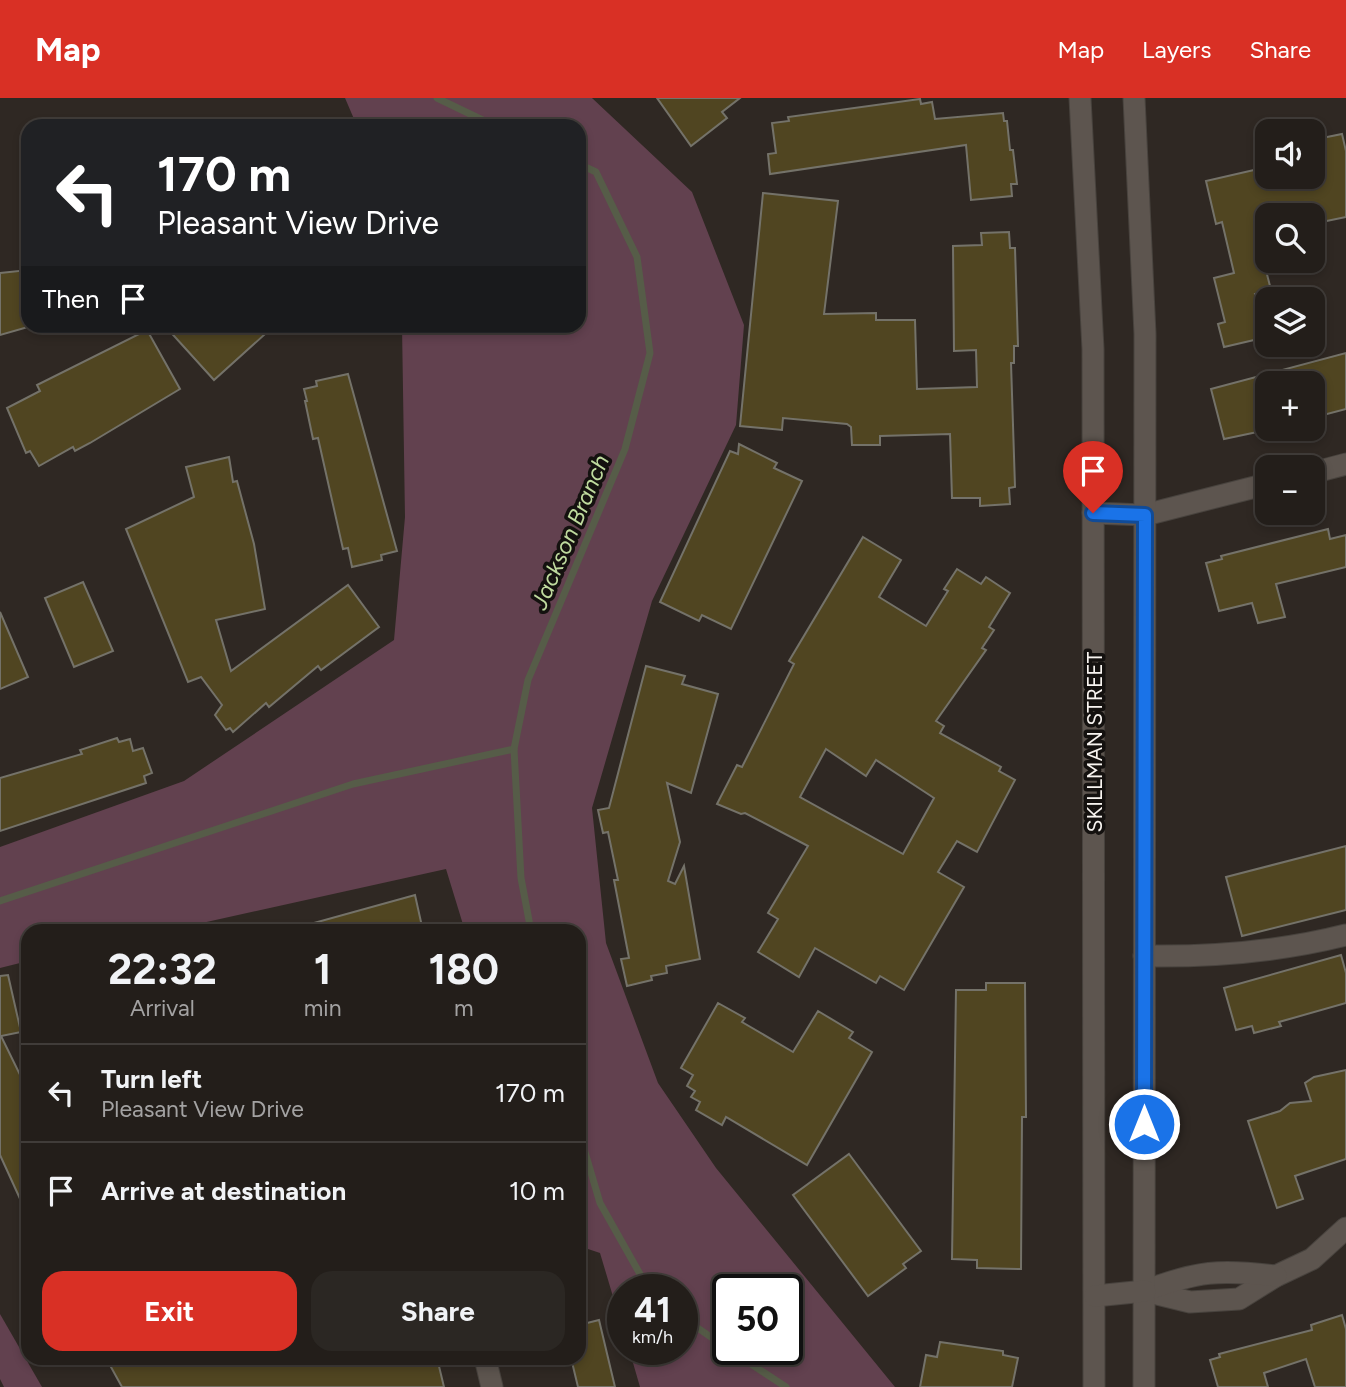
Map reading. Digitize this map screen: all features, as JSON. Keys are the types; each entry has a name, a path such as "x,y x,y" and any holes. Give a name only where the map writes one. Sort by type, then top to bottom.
{"main road":[{"name":"SKILLMAN STREET","path":"1080,98 1093,349 1094,1387"},
{"path":"1134,98 1145,334 1144,1387"},
{"path":"1325,469 1346,464"},
{"path":"1093,513 1145,515 1255,487"},
{"path":"1144,956 1239,954 1297,947 1346,934"},
{"path":"1095,1296 1144,1292 1190,1274 1238,1271 1276,1276 1312,1259 1346,1228"},
{"path":"487,1365 492,1387"}],"shaded area":[{"path":"345,98 592,98 692,192 744,325 736,425 652,601 592,808 606,943 658,1083 716,1168 803,1274 712,1274 712,1365 803,1365 803,1274 895,1387 640,1387 634,1365 698,1365 698,1274 607,1274 607,1276 600,1253 586,1248 586,924 463,924 446,869 198,924 21,924 21,963 0,968 0,847 184,781 394,640 405,517 402,333 586,333 586,119 354,119"},
{"path":"0,1314 21,1350 21,1365 29,1365 42,1387 4,1387 0,1379"}],"building":[{"path":"657,98 740,98 722,112 727,118 691,146"},
{"path":"920,99 921,104 932,102 935,119 1003,113 1004,121 1007,121 1010,150 1013,150 1017,184 1011,184 1012,196 971,200 966,145 770,174 768,154 776,153 772,123 789,121 788,117"},
{"path":"1342,134 1346,151 1346,217 1325,221 1325,203 1255,203 1255,273 1267,273 1270,287 1255,287 1255,340 1224,347 1218,324 1225,322 1214,278 1234,273 1222,222 1216,224 1206,181 1255,170 1255,189 1325,189 1325,137"},
{"path":"763,193 838,201 824,314 876,313 876,320 915,320 917,389 977,387 976,350 954,351 953,246 982,245 981,233 1009,232 1010,248 1015,248 1018,346 1014,346 1014,363 1011,363 1015,487 1009,488 1010,504 980,506 980,498 952,498 950,434 880,436 880,445 852,445 851,427 847,424 783,418 782,430 740,426"},
{"path":"21,271 21,329 0,335 0,273"},
{"path":"141,333 149,333 180,389 90,443 75,451 73,447 39,466 30,451 26,453 7,408 40,391 37,385"},
{"path":"171,333 266,333 214,380"},
{"path":"1346,353 1346,409 1325,415 1325,371 1278,371"},
{"path":"348,374 397,551 381,555 382,560 352,567 348,548 343,549 318,438 313,439 304,389 317,386 316,381"},
{"path":"1255,377 1255,433 1224,439 1211,389"},
{"path":"739,444 777,463 774,468 802,481 731,629 702,615 699,621 660,602 730,451 738,454"},
{"path":"229,457 233,482 237,481 254,544 265,609 216,620 231,671 348,585 379,627 321,670 318,666 269,707 266,703 233,732 230,728 226,730 215,715 222,705 201,677 188,682 126,529 194,497 186,467"},
{"path":"1328,529 1330,539 1346,535 1346,567 1276,584 1285,617 1258,623 1252,603 1219,611 1206,563 1222,559 1221,556"},
{"path":"863,537 901,560 879,597 926,626 948,591 944,589 957,569 981,584 986,577 1010,593 989,627 994,630 982,648 986,650 936,721 944,726 940,733 1001,767 999,771 1015,780 977,852 957,841 938,872 964,887 904,990 880,976 876,983 815,948 799,977 758,952 778,919 768,913 808,846 745,813 741,814 717,804 737,765 742,767 794,664 789,661","holes":["826,749 866,776 876,760 934,798 903,854 800,797"]},
{"path":"83,582 113,651 74,667 45,598"},
{"path":"0,612 28,677 0,689"},
{"path":"646,666 685,676 682,684 718,694 691,793 667,783 680,842 668,881 675,884 684,866 700,959 666,966 667,973 627,986 621,959 629,958 614,880 618,880 608,832 603,833 598,810 609,808"},
{"path":"117,738 119,742 130,739 133,751 143,748 152,773 144,776 146,783 0,831 0,778 82,754 80,750"},
{"path":"1346,846 1346,910 1242,936 1226,877"},
{"path":"415,895 421,924 310,924"},
{"path":"1341,955 1346,973 1346,1003 1279,1022 1281,1026 1254,1033 1252,1026 1236,1030 1224,988"},
{"path":"8,975 21,1032 1,1036 21,1077 21,1201 0,1155 0,976"},
{"path":"986,983 1025,983 1026,1117 1022,1117 1021,1269 977,1268 977,1260 952,1259 956,990 986,990"},
{"path":"718,1003 745,1018 742,1022 793,1052 818,1011 853,1032 849,1038 872,1052 807,1165 726,1117 722,1125 696,1110 700,1102 691,1097 695,1091 687,1086 693,1075 681,1068"},
{"path":"1346,1070 1346,1159 1295,1176 1303,1199 1277,1208 1248,1121 1280,1111 1290,1103 1311,1101 1305,1083 1314,1077"},
{"path":"849,1154 921,1251 903,1264 906,1268 868,1296 793,1195"},
{"path":"1342,1315 1346,1329 1346,1387 1315,1387 1306,1359 1264,1373 1268,1387 1218,1387 1210,1360 1220,1357 1219,1354 1312,1330 1311,1325"},
{"path":"599,1320 607,1365 610,1365 615,1387 578,1387 573,1365 586,1365 586,1323"},
{"path":"940,1342 1003,1351 1003,1355 1018,1358 1012,1387 920,1387 926,1355 937,1357"},
{"path":"110,1365 439,1365 444,1387 122,1387"}],"waterway":[{"name":"Jackson Branch","path":"437,98 480,119"},
{"name":"Jackson Branch","path":"530,924 521,878 514,749 528,680 625,449 650,353 637,257 596,172 586,167"},
{"path":"0,901 353,784 514,749"},
{"name":"Jackson Branch","path":"586,1156 600,1203 640,1274"},
{"name":"Jackson Branch","path":"698,1328 712,1338"},
{"name":"Jackson Branch","path":"752,1365 786,1387"}],"route":[{"path":"1093,513 1145,515 1144,1124"}]}
